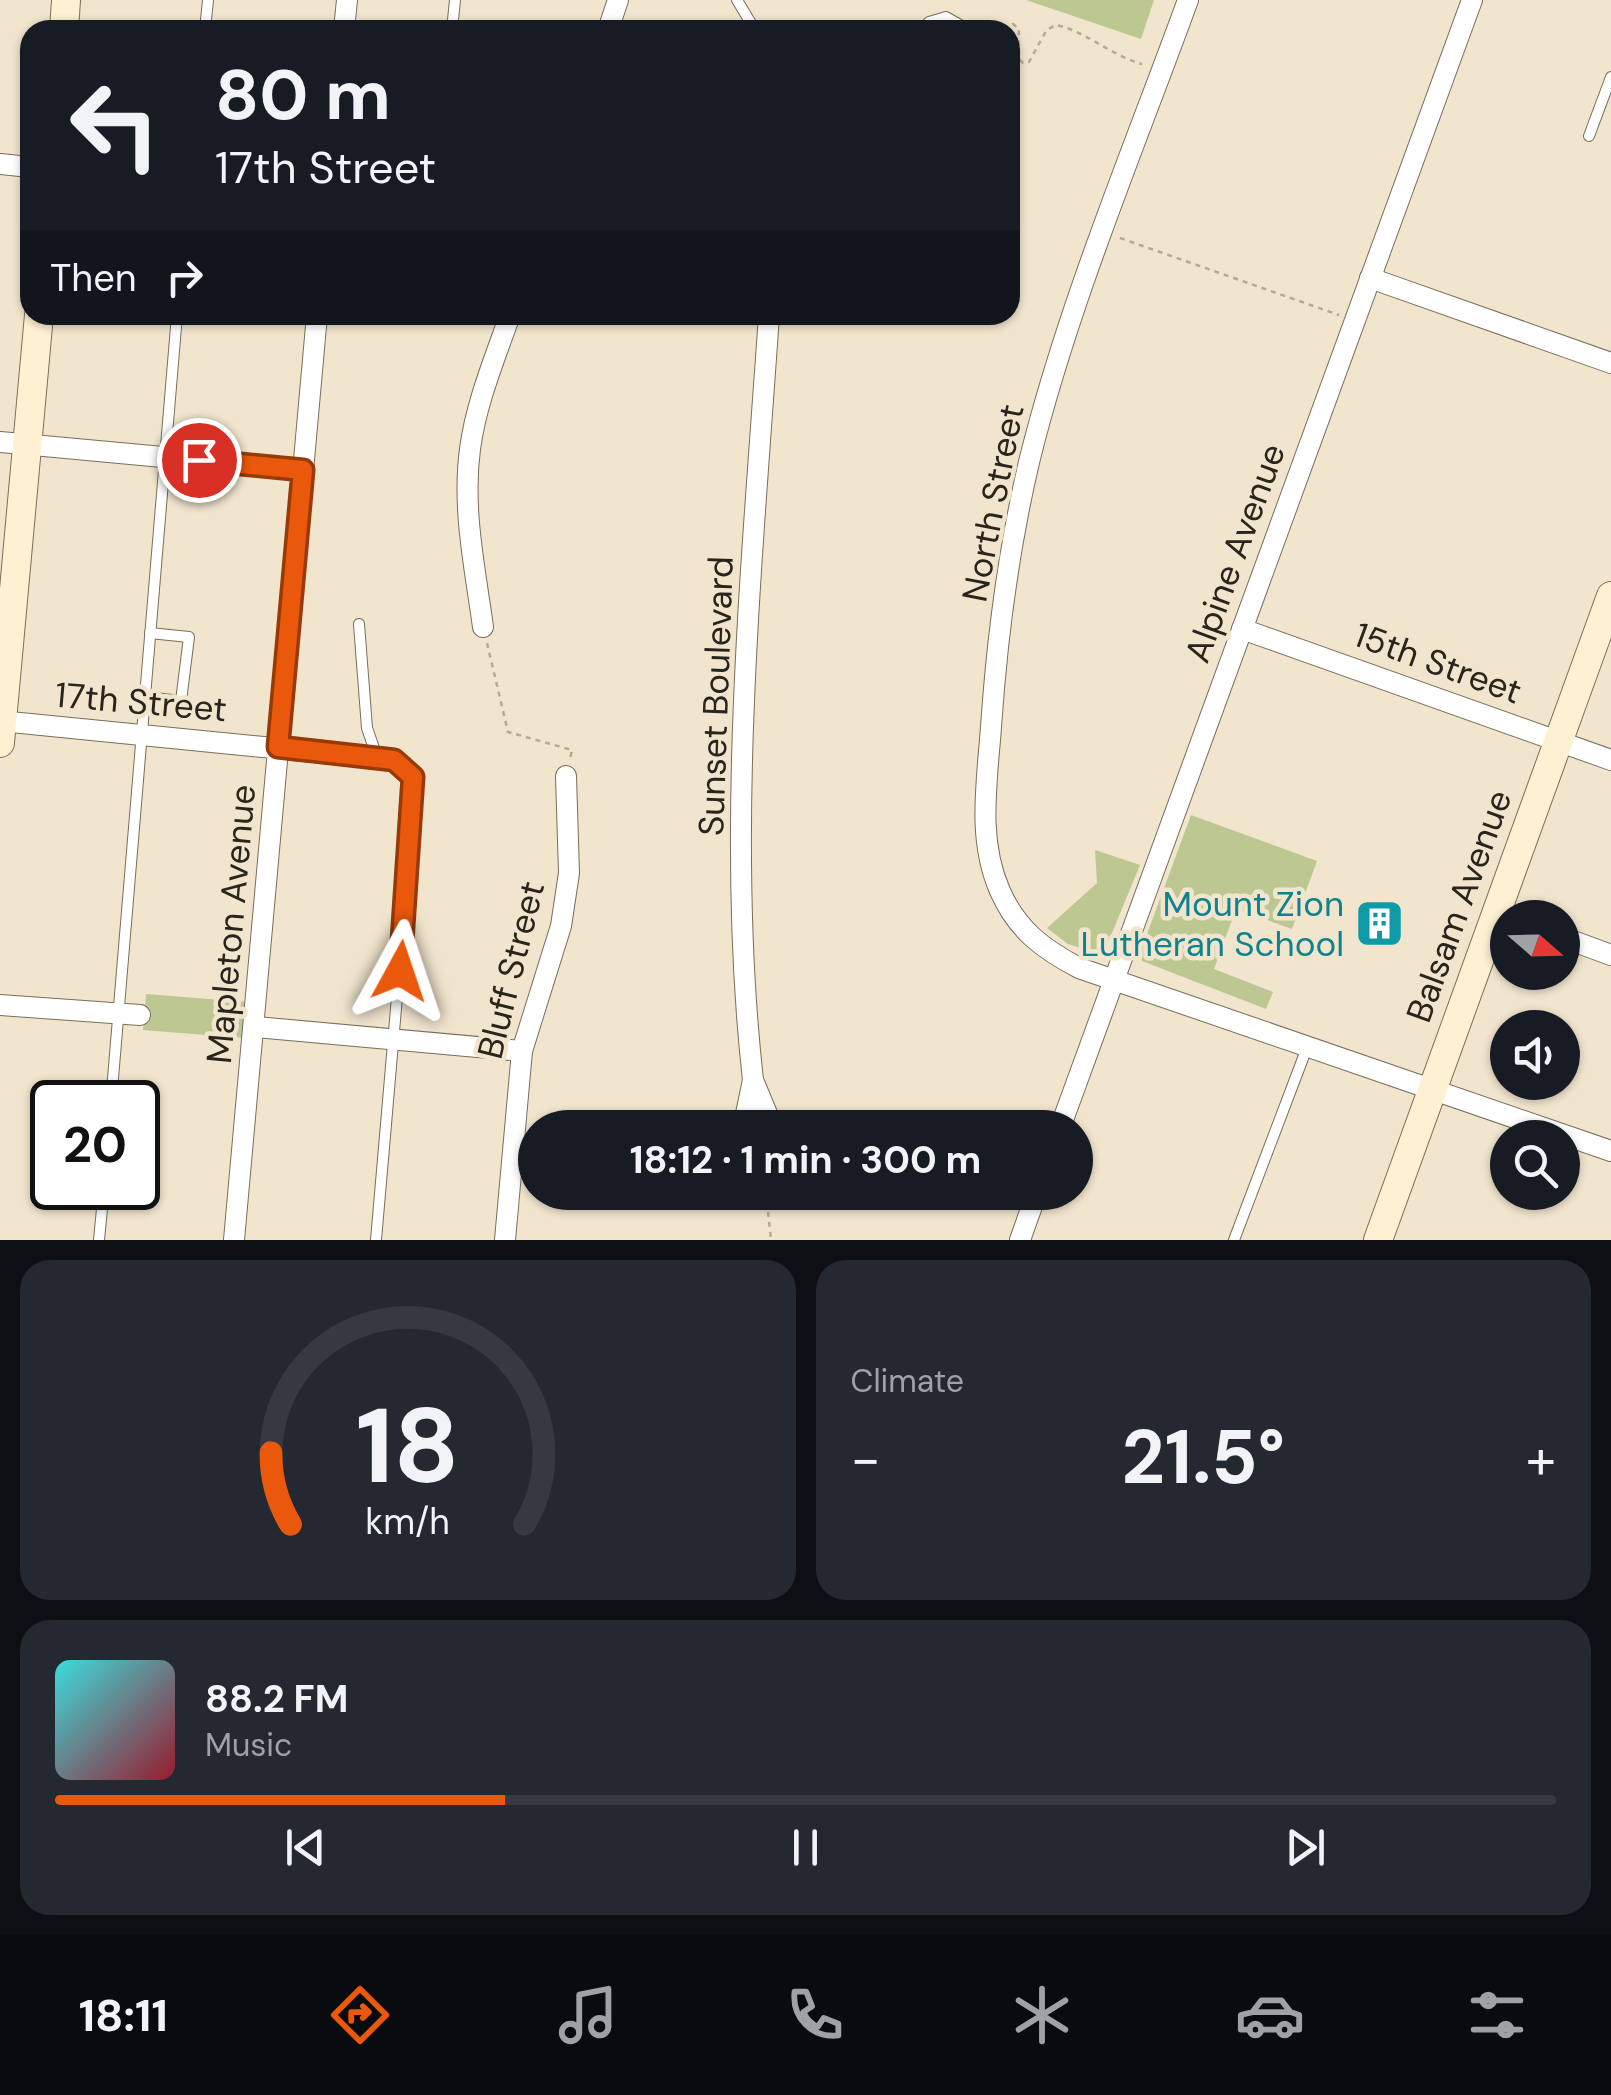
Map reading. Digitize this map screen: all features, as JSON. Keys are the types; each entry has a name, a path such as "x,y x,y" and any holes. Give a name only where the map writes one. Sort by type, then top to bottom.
{"street":[{"name":"North Street","path":"1114,979 1039,947 1014,918 991,863 984,818 996,662 1030,460 1057,360 1188,0"},
{"name":"Alpine Avenue","path":"1067,1110 1472,0"},
{"path":"1370,278 1611,363"},
{"path":"1,728 14,443 37,325"},
{"name":"Mapleton Avenue","path":"234,1240 316,325"},
{"path":"483,628 466,500 470,448 507,325"},
{"name":"Sunset Boulevard","path":"766,1110 753,1080 744,1001 742,916 748,626 769,325"},
{"path":"14,443 303,470"},
{"name":"Balsam Avenue","path":"1507,900 1558,741 1611,596"},
{"name":"15th Street","path":"1242,629 1611,760"},
{"name":"17th Street","path":"1,728 142,734 386,759"},
{"name":"Bluff Street","path":"505,1240 522,1050 562,926 569,873 566,776"},
{"path":"1580,943 1611,954"},
{"name":"Balsam Avenue","path":"1378,1240 1490,946"},
{"path":"1114,979 1611,1152"},
{"path":"0,1004 130,1014"},
{"path":"256,1028 522,1050"},
{"name":"Sunset Boulevard","path":"747,1110 753,1080"},
{"path":"1020,1240 1031,1210"}],"lane":[{"path":"1589,136 1611,77"},
{"path":"116,1080 130,1014 142,734 176,325"},
{"path":"359,624 367,728 386,759 413,777 414,800 376,1240"},
{"path":"145,697 181,701 189,637 150,632"},
{"path":"1234,1240 1308,1044"},
{"path":"99,1240 102,1210"}],"path":[{"path":"1020,60 1029,62 1046,31 1055,24 1067,26 1106,52 1162,70"},
{"path":"1103,232 1354,320"},
{"path":"483,628 508,732 572,750 566,776"},
{"path":"768,1210 771,1240"}],"green space":[{"path":"1026,0 1154,0 1141,39"},
{"path":"1191,815 1317,861 1292,929 1236,909 1214,969 1273,992 1266,1009 1142,961 1140,953"},
{"path":"1095,850 1140,865 1103,955 1068,944 1047,928 1097,883"},
{"path":"146,994 258,1003 255,1039 143,1030"}],"place":[{"name":"Mount Zion Lutheran School","path":"1379,924"}],"route":[{"path":"199,460 303,470 278,747 394,760 413,777 400,971"}]}
